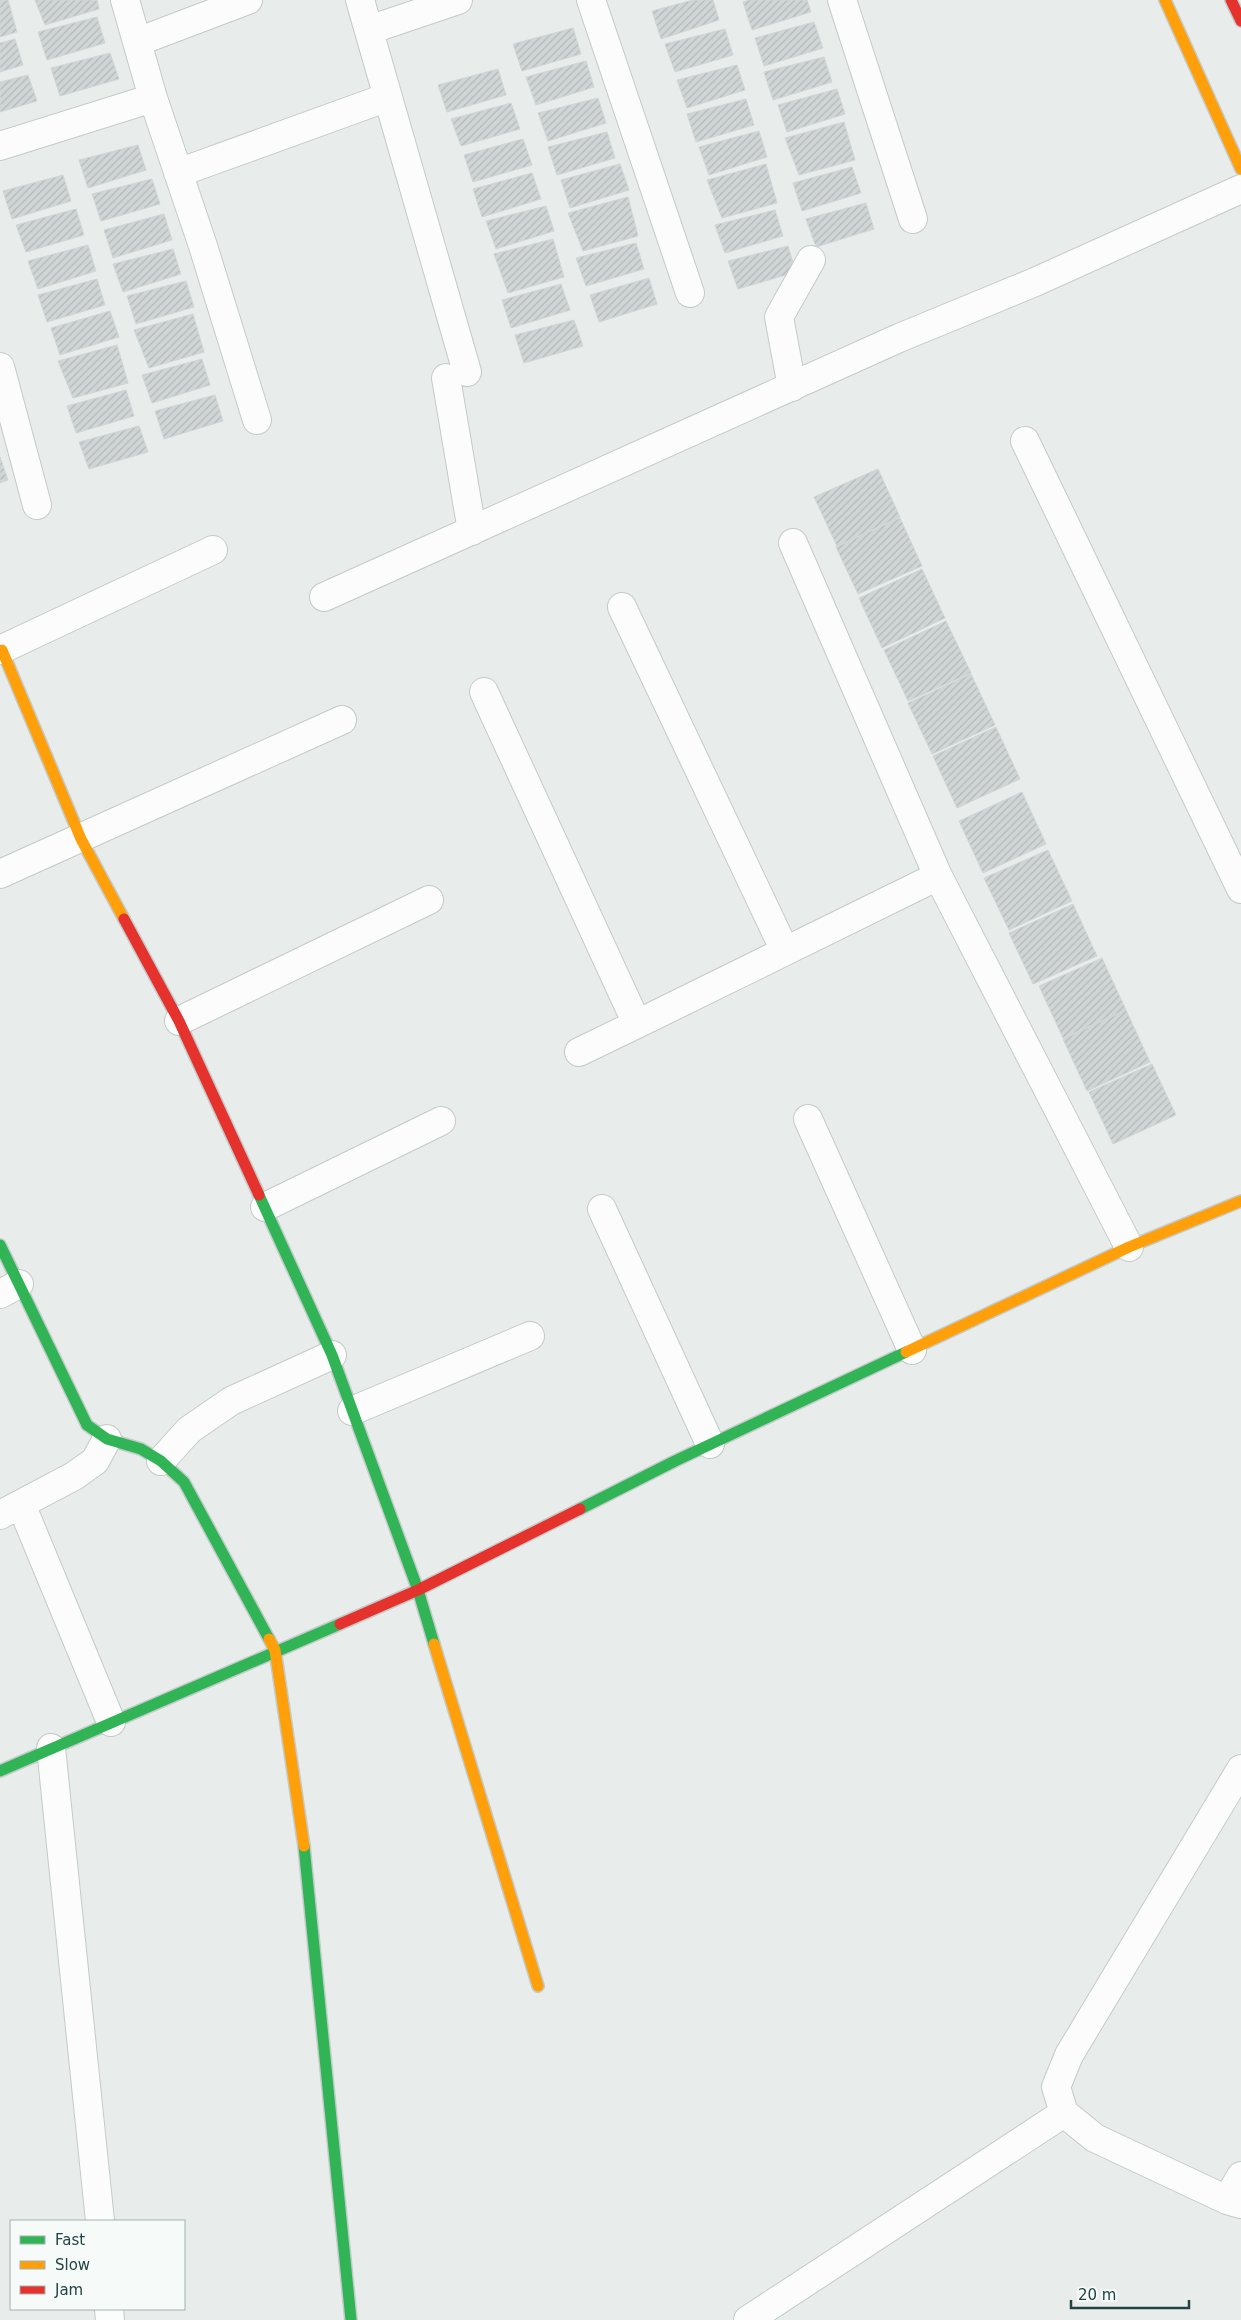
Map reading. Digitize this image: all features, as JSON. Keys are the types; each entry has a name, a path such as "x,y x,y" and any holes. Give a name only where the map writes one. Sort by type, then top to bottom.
{"street":[{"path":"125,0 153,98 257,420"},
{"path":"137,42 248,0"},
{"path":"360,0 388,97 456,375 472,531"},
{"path":"369,30 458,0"},
{"path":"591,0 690,293"},
{"path":"842,0 913,219"},
{"path":"1165,0 1241,169"},
{"path":"1231,0 1241,21"},
{"path":"178,173 388,97"},
{"path":"0,146 153,98"},
{"path":"324,597 792,386 1241,189"},
{"path":"792,386 780,317 812,260"},
{"path":"0,367 37,505"},
{"path":"1025,441 1241,889"},
{"path":"793,543 938,876 1129,1248"},
{"path":"213,550 1,650 81,839 179,1021 332,1355 418,1590 538,1986"},
{"path":"622,607 785,951"},
{"path":"484,692 637,1024"},
{"path":"0,874 342,720"},
{"path":"579,1052 938,876"},
{"path":"179,1021 429,900"},
{"path":"808,1119 912,1350"},
{"path":"265,1207 441,1120"},
{"path":"0,1771 275,1650 418,1590 710,1444 1129,1248 1241,1201"},
{"path":"602,1209 710,1444"},
{"path":"0,1245 10,1289 87,1425 107,1439 141,1449 162,1461 184,1482 275,1650 303,1834 351,2320"},
{"path":"352,1411 530,1336"},
{"path":"162,1461 189,1430 231,1401 332,1355"},
{"path":"107,1439 95,1461 74,1476 10,1509 112,1722"},
{"path":"50,1748 100,2220"},
{"path":"1241,1769 1070,2055 1056,2087 1064,2113 1095,2138 1234,2202 1241,2176"},
{"path":"748,2320 1064,2113"}],"building":[{"path":"0,0 8,0 17,32 0,37"},
{"path":"35,0 97,0 99,9 45,25"},
{"path":"693,0 713,0 719,20 661,39 652,11"},
{"path":"749,0 807,0 811,12 752,30 743,2"},
{"path":"97,17 105,43 47,60 38,32"},
{"path":"814,22 823,48 764,66 755,38"},
{"path":"573,28 581,54 522,71 513,44"},
{"path":"725,29 733,55 675,72 665,44"},
{"path":"15,39 23,65 0,72 0,43"},
{"path":"110,53 119,79 60,96 51,68"},
{"path":"824,57 832,82 773,100 764,72"},
{"path":"586,61 594,87 536,105 526,77"},
{"path":"737,65 745,90 687,108 677,80"},
{"path":"498,69 506,95 447,112 438,85"},
{"path":"28,75 37,101 0,112 0,82"},
{"path":"837,89 845,114 787,132 778,105"},
{"path":"598,98 606,123 548,141 538,113"},
{"path":"746,99 754,125 696,142 687,114"},
{"path":"511,103 520,129 461,146 451,119"},
{"path":"844,122 855,160 799,175 785,138"},
{"path":"759,131 767,157 709,175 699,147"},
{"path":"607,132 615,158 557,175 548,147"},
{"path":"523,139 532,165 473,182 464,155"},
{"path":"138,145 146,170 88,188 79,160"},
{"path":"620,164 629,190 570,208 561,180"},
{"path":"766,164 777,203 722,218 707,180"},
{"path":"852,167 861,193 802,211 793,183"},
{"path":"532,173 541,199 482,217 473,189"},
{"path":"63,175 71,201 12,219 3,191"},
{"path":"152,179 160,204 101,221 92,194"},
{"path":"628,197 638,236 583,251 568,213"},
{"path":"866,203 874,229 816,247 806,219"},
{"path":"546,206 554,231 496,249 486,221"},
{"path":"76,209 84,235 26,252 16,225"},
{"path":"775,210 783,236 725,253 715,225"},
{"path":"164,214 172,240 113,258 104,230"},
{"path":"553,239 564,277 508,293 494,254"},
{"path":"636,243 644,269 586,286 576,258"},
{"path":"88,245 96,271 38,289 28,261"},
{"path":"788,246 796,272 738,289 728,261"},
{"path":"173,249 181,274 123,292 113,264"},
{"path":"649,278 657,304 599,322 590,295"},
{"path":"97,279 105,305 47,322 38,295"},
{"path":"186,281 194,307 136,324 127,296"},
{"path":"561,284 570,310 511,328 502,300"},
{"path":"110,311 119,337 60,355 51,328"},
{"path":"193,314 204,352 149,368 134,330"},
{"path":"574,320 583,346 524,363 515,335"},
{"path":"117,345 128,383 73,398 58,361"},
{"path":"202,359 210,385 152,403 142,375"},
{"path":"126,390 134,416 76,433 67,406"},
{"path":"215,395 223,421 164,439 155,411"},
{"path":"139,426 148,452 89,469 79,442"},
{"path":"0,457 8,480 0,483"},
{"path":"878,469 900,517 837,546 814,497"},
{"path":"900,518 922,566 858,594 836,547"},
{"path":"922,569 945,618 882,648 859,598"},
{"path":"946,621 971,673 908,701 884,650"},
{"path":"971,674 995,725 932,754 908,703"},
{"path":"996,727 1020,779 957,808 933,756"},
{"path":"1022,792 1046,844 983,873 959,821"},
{"path":"1048,850 1072,901 1009,930 984,878"},
{"path":"1073,904 1097,956 1033,984 1009,933"},
{"path":"1102,958 1126,1010 1063,1038 1039,986"},
{"path":"1126,1010 1150,1062 1087,1091 1063,1039"},
{"path":"1152,1064 1176,1115 1113,1144 1089,1092"}],"traffic: fast":[{"path":"259,1195 332,1355 418,1590 434,1644"},
{"path":"0,1245 87,1425 107,1439 141,1449 161,1461 184,1482 269,1639"},
{"path":"580,1509 675,1461 906,1352"},
{"path":"0,1771 340,1624"},
{"path":"304,1846 351,2320"}],"traffic: slow":[{"path":"1165,0 1241,169"},
{"path":"2,650 81,839 124,919"},
{"path":"906,1352 1129,1247 1241,1201"},
{"path":"269,1639 275,1650 304,1846"},
{"path":"434,1644 538,1986"}],"traffic: jam":[{"path":"1231,0 1241,21"},
{"path":"124,919 179,1021 259,1195"},
{"path":"340,1624 418,1590 580,1509"}]}
